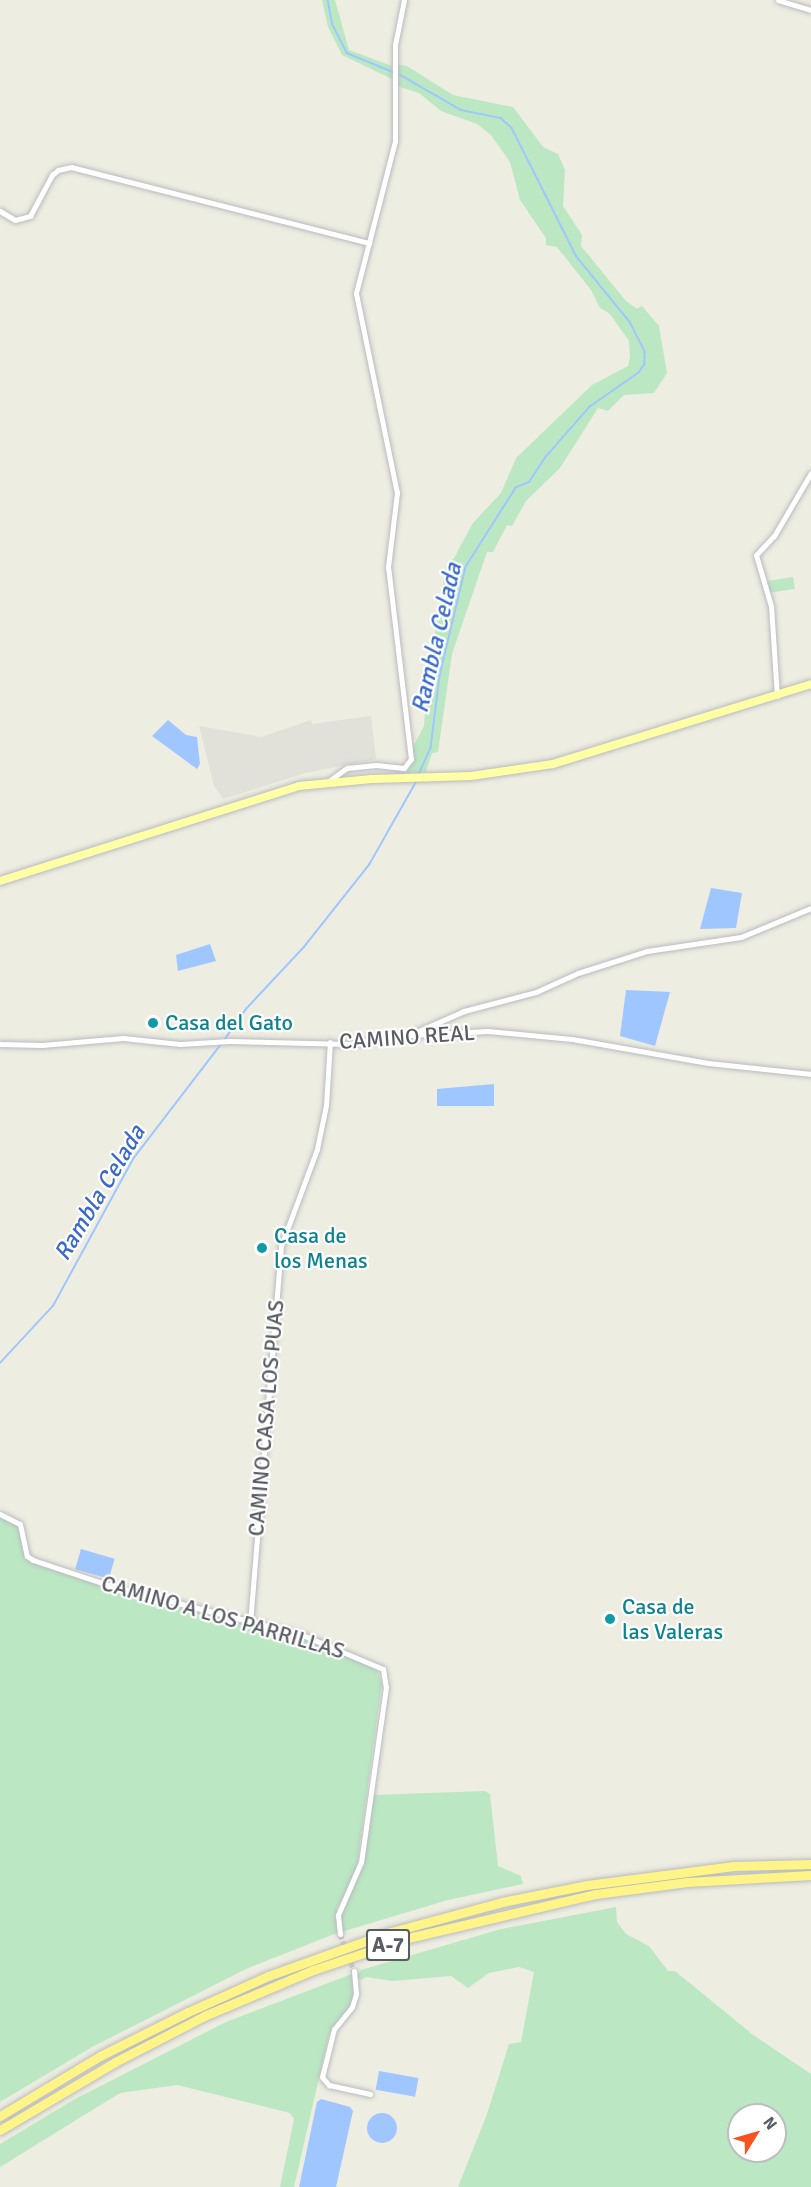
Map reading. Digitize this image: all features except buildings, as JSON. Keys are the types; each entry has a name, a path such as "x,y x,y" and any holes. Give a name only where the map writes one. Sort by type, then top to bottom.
{"highway":[{"name":"A-7","path":"0,2116 100,2056 188,2012 268,1976 391,1932 502,1902 587,1885 734,1866 811,1864"},
{"name":"A-7","path":"0,2130 115,2062 204,2016 313,1970 408,1938 596,1894 687,1882 811,1875"}],"main road":[{"path":"0,881 268,795 326,783 471,776 553,764 811,684"}],"street":[{"path":"326,783 347,768 376,765 404,768 411,759 388,567 397,494 356,293 396,129 395,45 404,0"},
{"path":"778,0 811,10"},
{"path":"0,211 15,220 30,216 52,176 58,170 71,167 369,243"},
{"path":"777,696 771,606 756,555 774,536 811,473"},
{"path":"411,1035 464,1011 536,992 578,973 647,951 741,937 811,908"},
{"name":"CAMINO REAL","path":"0,1044 42,1045 123,1038 180,1044 330,1042 348,1044 411,1035 488,1031 527,1033 708,1063 811,1074"},
{"name":"CAMINO CASA LOS PUAS","path":"250,1623 281,1246 321,1131 330,1042"},
{"name":"CAMINO A LOS PARRILLAS","path":"0,1514 20,1524 27,1556 33,1560 111,1586 336,1647 375,1663 385,1674 361,1862 338,1915 340,1934"},
{"path":"354,1971 356,1994 334,2029 321,2078 329,2085 370,2094"}],"shaded area":[{"path":"371,716 376,759 305,773 223,799 214,786 199,726 261,737 311,720 312,724"}],"green space":[{"path":"322,0 335,0 349,50 392,66 392,79 342,55 328,27"},
{"path":"396,64 407,66 453,95 513,107 543,147 558,154 565,170 563,206 582,235 581,246 626,301 637,309 642,306 659,326 667,373 654,393 624,395 608,411 598,408 560,468 526,501 512,526 507,525 493,552 487,552 452,654 438,752 432,753 426,772 406,773 413,761 412,749 424,726 427,682 446,565 454,558 473,523 501,493 516,458 592,385 628,366 630,357 629,341 610,314 600,308 591,290 557,247 546,245 546,238 520,200 510,162 491,135 477,124 441,111 419,93 397,86"},
{"path":"793,577 795,589 769,593 767,581"},
{"path":"0,1516 19,1527 25,1558 33,1564 150,1600 311,1641 376,1668 382,1683 356,1873 337,1908 337,1933 246,1969 94,2046 0,2102"},
{"path":"485,1791 490,1794 498,1866 521,1876 523,1884 448,1900 341,1932 339,1914 360,1874 372,1795"},
{"path":"616,1907 617,1922 626,1934 649,1946 668,1971 675,1971 752,2034 811,2074 811,2187 458,2187 487,2114 509,2044 521,2042 534,1972 519,1967 489,1973 468,1988 451,1976 393,1981 366,1977 361,1980 357,1976 361,1970 501,1929"},
{"path":"352,1974 354,1993 351,2005 329,2034 294,2187 280,2187 294,2119 290,2113 177,2085 120,2093 0,2167 0,2144 75,2099 226,2022"}],"water":[{"path":"168,720 186,735 197,737 200,764 197,769 152,736"},
{"path":"711,888 742,893 736,928 700,929"},
{"path":"210,944 216,961 178,971 176,955"},
{"path":"626,990 670,992 655,1046 620,1036"},
{"path":"494,1084 494,1106 437,1106 437,1089"},
{"path":"81,1549 115,1559 109,1579 75,1569"},
{"path":"379,2071 418,2078 415,2097 376,2090"},
{"path":"321,2099 350,2107 353,2111 336,2187 299,2187 317,2102"},
{"path":"382,2113 393,2117 397,2128 393,2139 382,2143 371,2139 367,2128 371,2117"}],"waterway":[{"name":"Rambla Celada","path":"328,0 333,25 347,53 393,72"},
{"name":"Rambla Celada","path":"397,73 461,110 501,118 512,128 577,257 630,322 645,352 645,364 639,373 590,407 546,457 530,482 516,488 466,567 440,676 431,748 419,775"},
{"name":"Rambla Celada","path":"225,1039 246,1009 304,947 369,865 416,782"},
{"name":"Rambla Celada","path":"0,1363 53,1306 133,1159 222,1043"}],"tunnel":[{"path":"340,1934 354,1971"}],"place":[{"name":"Casa del Gato","path":"153,1023"},
{"name":"Casa de los Menas","path":"262,1248"},
{"name":"Casa de las Valeras","path":"610,1619"}]}
